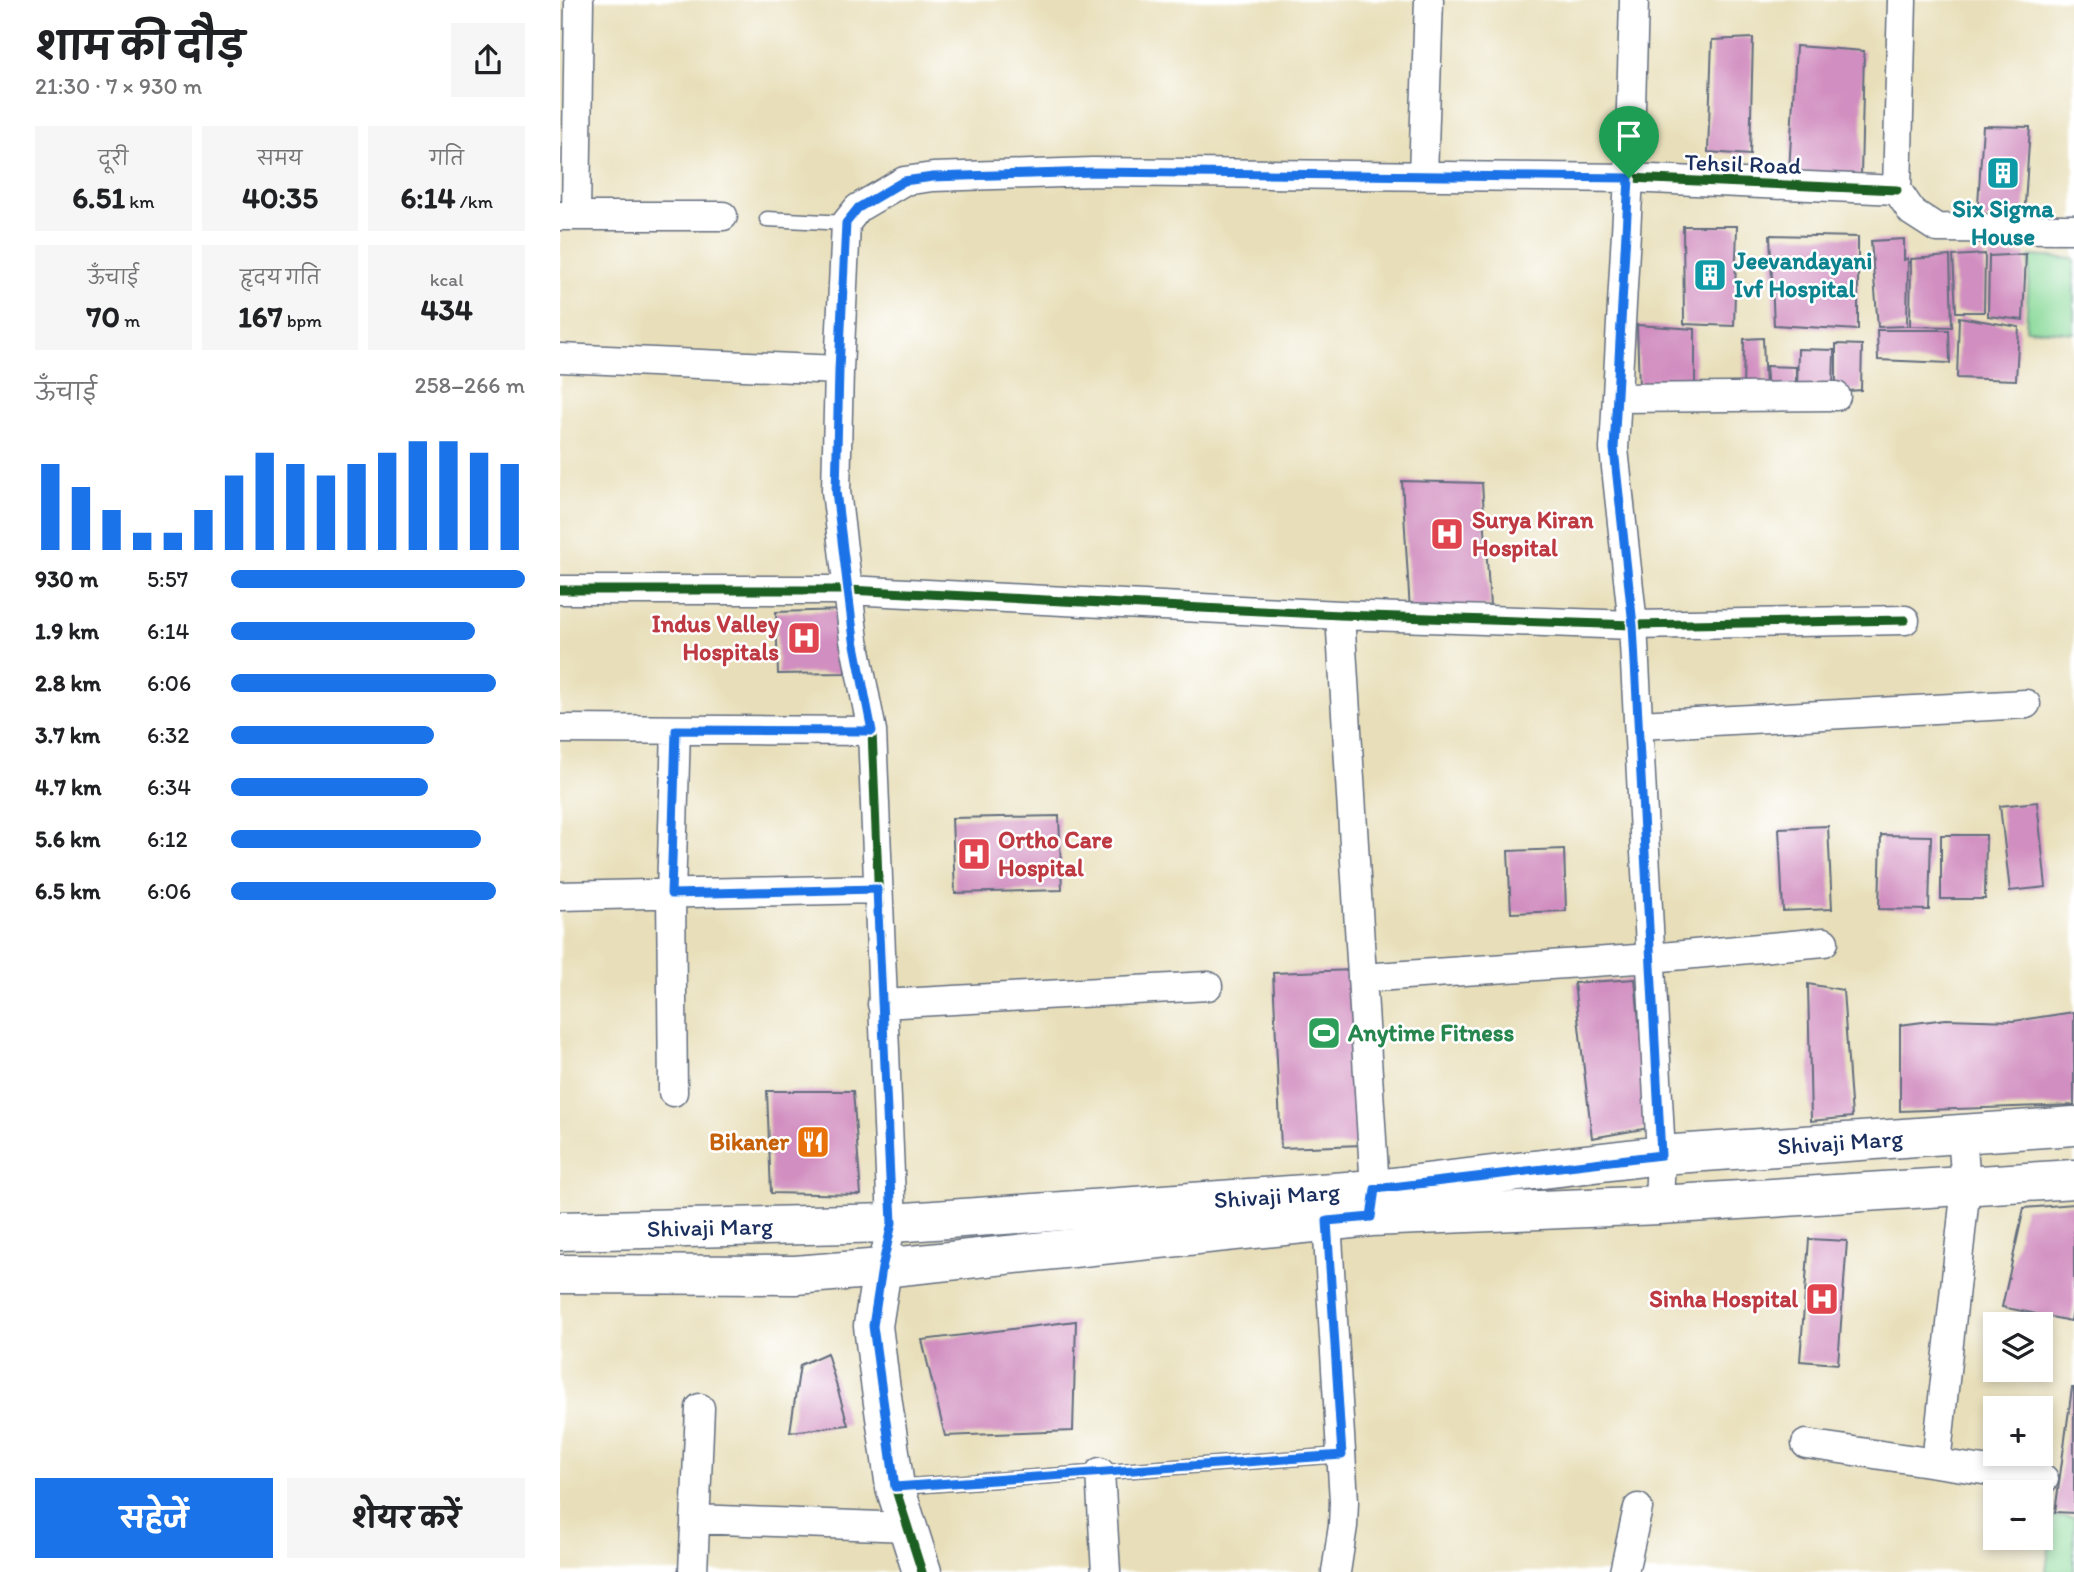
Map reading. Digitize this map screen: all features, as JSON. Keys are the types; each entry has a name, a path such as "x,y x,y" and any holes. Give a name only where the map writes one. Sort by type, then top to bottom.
{"main road":[{"name":"Shivaji Marg","path":"560,1274 795,1275 882,1268 1327,1221 1373,1203 1661,1155 2074,1126"},
{"name":"Shivaji Marg","path":"560,1231 892,1223 1373,1203 1659,1205 2074,1179"},
{"path":"882,1268 873,1326 895,1487 922,1572"}],"street":[{"path":"579,0 568,216 723,216"},
{"path":"1423,176 1429,0"},
{"path":"1634,0 1629,178 1614,449 1633,625 1639,725 1661,1155 1659,1205"},
{"path":"1902,0 1897,190 1912,212 1937,229 2074,229"},
{"name":"Tehsil Road","path":"846,223 858,208 904,181 933,177 1093,172 1629,178 1897,190"},
{"path":"846,223 836,491 854,640 872,731 892,1223 882,1268"},
{"path":"560,358 839,370"},
{"path":"1617,398 1836,396"},
{"path":"560,590 848,590 1340,615 1633,625 1905,620"},
{"path":"1340,615 1363,978 1373,1203"},
{"path":"1639,725 2026,704"},
{"path":"560,729 872,731"},
{"path":"673,1092 671,894 676,730"},
{"path":"560,896 877,889"},
{"path":"1363,978 1651,958 1824,942"},
{"path":"882,1004 1208,986"},
{"path":"1936,1463 1966,1186 1962,1134"},
{"path":"1327,1221 1345,1502 1336,1572"},
{"path":"693,1572 700,1408"},
{"path":"1805,1444 2044,1479"},
{"path":"1100,1472 1106,1572"},
{"path":"1624,1572 1638,1508"},
{"path":"695,1519 908,1527"}],"lane":[{"path":"767,219 846,223"},
{"path":"895,1487 1342,1455"}],"green space":[{"path":"2030,256 2074,259 2074,333 2026,329"},
{"path":"2053,1517 2074,1517 2074,1572 2046,1572 2049,1550 2053,1550"}],"building":[{"path":"1753,38 1750,155 1708,152 1712,40"},
{"path":"1796,46 1864,51 1861,175 1789,173"},
{"name":"Six Sigma House","path":"1983,126 2030,127 2024,220 1977,220"},
{"name":"Jeevandayani Ivf Hospital","path":"1683,226 1737,226 1734,326 1684,324"},
{"path":"1770,235 1858,237 1858,330 1774,325"},
{"path":"1904,239 1904,260 1908,258 1907,326 1878,327 1871,241"},
{"path":"1985,254 1984,312 1956,312 1953,256"},
{"path":"2026,254 2023,320 1988,316 1989,256"},
{"path":"1950,256 1952,327 1910,326 1911,259"},
{"path":"1959,317 2019,327 2016,380 1957,378"},
{"path":"1637,325 1695,329 1695,385 1639,387"},
{"path":"1877,330 1949,330 1950,363 1878,360"},
{"path":"1763,338 1765,392 1743,392 1744,339"},
{"path":"1836,344 1862,345 1861,390 1836,392"},
{"path":"1798,349 1834,350 1833,391 1797,392"},
{"path":"1766,366 1796,367 1796,391 1768,391"},
{"path":"1402,481 1482,483 1490,606 1410,611"},
{"path":"844,610 845,673 778,674 776,612"},
{"path":"2037,802 2046,887 2010,891 2000,806"},
{"path":"1059,816 1062,890 955,893 952,818"},
{"path":"1828,826 1832,909 1783,911 1779,828"},
{"path":"1881,835 1931,836 1929,910 1879,909"},
{"path":"1941,835 1986,835 1985,899 1941,899"},
{"path":"1564,849 1566,911 1511,913 1508,851"},
{"path":"1353,970 1362,1145 1281,1148 1273,973"},
{"path":"1635,979 1649,1128 1592,1138 1574,983"},
{"path":"1808,984 1843,990 1852,1117 1811,1121"},
{"path":"2074,1012 2074,1105 1900,1111 1900,1025 1946,1019 2014,1021"},
{"name":"Bikaner","path":"767,1091 853,1091 861,1195 771,1193"},
{"path":"2074,1204 2074,1303 2071,1321 2053,1317 2053,1312 2027,1312 2002,1307 2024,1208"},
{"path":"1809,1239 1847,1241 1838,1364 1800,1361"},
{"path":"1076,1321 1073,1431 945,1436 922,1340"},
{"path":"827,1353 848,1425 790,1432 800,1365"},
{"path":"2072,1388 2074,1513 2055,1512"}],"cycle path":[{"path":"922,1572 895,1487 873,1326 892,1223 872,731 854,640 836,491 846,223 858,208 904,181 933,177 1093,172 1629,178 1897,190"},
{"path":"560,590 848,590 1340,615 1633,625 1905,620"}],"place":[{"name":"Six Sigma House","path":"2003,173"},
{"name":"Jeevandayani Ivf Hospital","path":"1710,275"},
{"name":"Surya Kiran Hospital","path":"1447,534"},
{"name":"Indus Valley Hospitals","path":"804,638"},
{"name":"Ortho Care Hospital","path":"974,854"},
{"name":"Anytime Fitness","path":"1324,1033"},
{"name":"Bikaner","path":"813,1142"},
{"name":"Sinha Hospital","path":"1822,1299"}],"route":[{"path":"1093,172 1629,178 1614,449 1633,625 1661,1155 1375,1189 1371,1217 1327,1221 1342,1455 895,1487 873,1326 892,1223 877,889 671,894 676,730 872,731 854,640 836,491 846,223 858,208 904,181 933,177 1093,172"}]}
